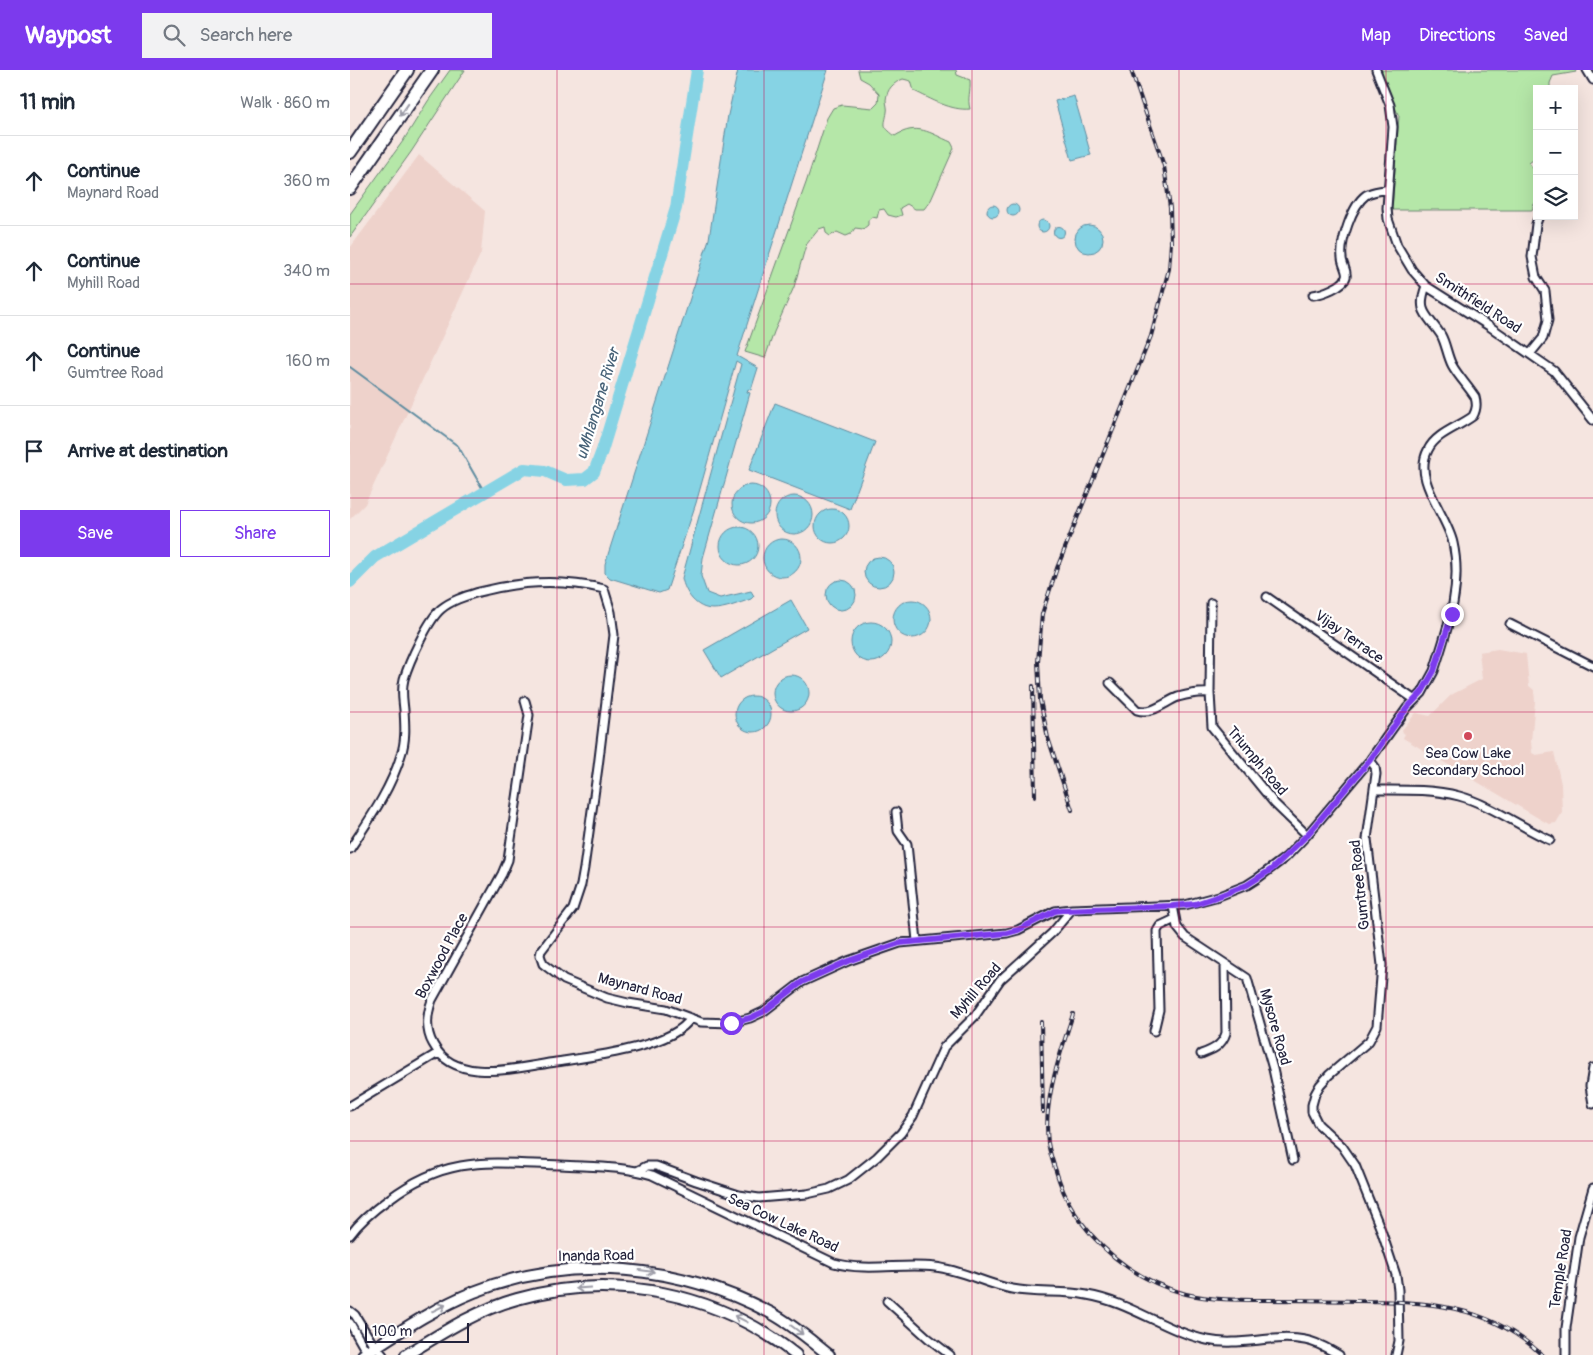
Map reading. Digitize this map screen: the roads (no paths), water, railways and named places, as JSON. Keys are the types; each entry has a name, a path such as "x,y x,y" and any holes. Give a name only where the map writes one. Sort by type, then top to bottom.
{"highway":[{"path":"350,152 407,70"},
{"path":"350,188 432,70"}],"main road":[{"name":"Inanda Road","path":"369,1352 433,1311 476,1291 537,1274 562,1270 614,1268 666,1274 721,1291 772,1314 792,1326 829,1355"},
{"name":"Inanda Road","path":"406,1355 454,1325 517,1299 543,1292 614,1287 665,1293 713,1307 760,1329 796,1355"}],"street":[{"name":"Smithfield Road","path":"1376,70 1390,105 1393,126 1388,214 1393,234 1412,270 1426,286 1530,354 1559,376 1593,420"},
{"path":"1587,70 1593,80"},
{"path":"1313,295 1326,292 1344,280 1346,275 1342,258 1342,247 1345,230 1363,198 1373,192 1388,189"},
{"path":"1530,354 1543,338 1548,320 1545,291 1536,277 1532,257 1538,220"},
{"path":"1072,909 1173,906 1208,900 1247,885 1272,869 1307,835 1370,760 1403,712 1430,681 1452,614 1455,587 1453,544 1425,476 1424,460 1433,442 1473,416 1476,410 1475,397 1452,364 1441,336 1424,312 1422,299 1426,286"},
{"name":"Maynard Road","path":"350,849 385,792 398,763 404,740 405,724 402,691 404,679 428,627 439,611 447,604 470,594 518,584 565,583 604,589 611,612 614,634 581,885 573,908 566,920 541,951 541,960 546,968 564,980 607,998 666,1009 701,1022 731,1023 763,1012 802,982 848,961 900,943 1007,933 1018,930 1055,911 1072,909"},
{"name":"Vijay Terrace","path":"1267,597 1415,700"},
{"name":"Triumph Road","path":"1210,603 1210,722 1214,732 1275,804 1307,835"},
{"path":"1510,624 1593,666"},
{"path":"1110,683 1140,711 1149,711 1184,695 1210,693"},
{"name":"Boxwood Place","path":"438,1053 430,1040 428,1030 429,1009 432,1000 508,860 529,715 525,701"},
{"name":"Gumtree Road","path":"1370,760 1376,770 1366,838 1382,965 1377,1026 1369,1041 1328,1075 1320,1085 1315,1094 1312,1112 1318,1124 1342,1146 1355,1165 1390,1257 1396,1275 1398,1290 1399,1341 1396,1355"},
{"path":"1374,790 1429,792 1461,797 1550,840"},
{"path":"896,812 898,830 907,844 917,942"},
{"name":"Mysore Road","path":"1173,906 1177,927 1185,937 1245,975 1273,1069 1293,1160"},
{"name":"Myhill Road","path":"637,1171 647,1166 656,1166 739,1195 759,1198 807,1194 830,1189 848,1180 877,1158 913,1116 944,1047 975,1016 1000,980 1052,933 1072,909"},
{"path":"1154,1031 1159,1010 1158,931 1160,926 1175,919"},
{"path":"1201,1054 1218,1046 1226,1034 1225,964"},
{"path":"350,1106 438,1053 451,1063 471,1070 483,1071 511,1068 638,1047 678,1030 685,1026 691,1018"},
{"path":"1593,1068 1590,1086 1593,1104"},
{"name":"Sea Cow Lake Road","path":"350,1235 356,1226 373,1210 407,1186 453,1166 495,1162 616,1168 637,1171 664,1180 834,1263 844,1266 867,1268 943,1268 1008,1289 1027,1292 1073,1293 1101,1298 1115,1302 1179,1331 1207,1340 1231,1342 1291,1338 1304,1339 1317,1343 1339,1355"},
{"name":"Temple Road","path":"1566,1355 1566,1328 1579,1237 1593,1188"},
{"path":"887,1301 950,1355"},
{"path":"350,1312 355,1315 369,1352"},
{"path":"350,1323 363,1346 369,1352 383,1355"}],"water":[{"path":"738,70 828,70 737,356 758,368 751,390 748,389 747,392 750,393 703,558 701,576 707,593 720,598 751,591 754,596 732,606 713,609 701,606 692,599 682,578 741,364 736,361 696,503 667,590 659,593 610,578 605,573 605,564 709,239 728,115"},
{"path":"1074,96 1091,155 1072,160 1055,101"},
{"path":"1011,204 1015,204 1019,210 1015,216 1011,216 1007,212 1007,208"},
{"path":"991,205 995,205 999,211 995,217 991,217 987,213 987,209"},
{"path":"1041,220 1045,220 1049,226 1045,232 1041,232 1037,228 1037,224"},
{"path":"1089,225 1099,229 1103,239 1099,249 1089,253 1079,249 1075,239 1079,229"},
{"path":"1059,226 1065,232 1059,238 1053,232"},
{"path":"775,403 875,442 850,509 749,470"},
{"path":"751,485 765,490 770,504 765,518 751,523 737,518 732,504 737,490"},
{"path":"794,496 808,501 813,515 808,529 794,534 780,529 775,515 780,501"},
{"path":"832,509 844,514 849,526 844,538 832,543 820,538 815,526 820,514"},
{"path":"739,527 753,532 758,546 753,560 739,565 725,560 720,546 725,532"},
{"path":"782,539 796,544 801,558 796,572 782,577 768,572 763,558 768,544"},
{"path":"879,557 889,562 894,572 889,582 879,587 869,582 864,572 869,562"},
{"path":"841,580 847,581 855,589 855,601 847,609 841,610 835,609 827,601 826,595 827,589 835,581"},
{"path":"791,600 807,628 721,678 704,650"},
{"path":"912,600 926,605 931,619 926,633 912,638 898,633 893,619 898,605"},
{"path":"871,622 885,628 891,642 885,656 871,662 857,656 851,642 857,628"},
{"path":"791,675 798,676 804,680 808,686 808,700 804,706 798,710 791,711 784,710 778,706 774,700 773,693 774,686 778,680 784,676"},
{"path":"753,696 760,697 766,701 770,707 770,721 766,727 760,731 753,732 746,731 740,727 736,721 735,714 736,707 740,701 746,697"}],"waterway":[{"name":"uMhlangane River","path":"350,582 375,557 524,469 545,471 566,480 585,479 594,472 676,208 697,70"},
{"path":"350,367 458,446 485,493"}],"railway":[{"path":"1072,810 1048,738 1040,700 1038,662 1042,614 1057,568 1151,336 1169,269 1171,243 1170,208 1164,166 1131,70"},
{"path":"1033,686 1035,796"},
{"path":"1073,1014 1050,1094 1047,1127 1048,1143 1061,1186 1075,1213 1092,1235 1115,1258 1141,1276 1156,1283 1186,1294 1205,1297 1234,1300 1406,1302 1455,1309 1500,1325 1522,1338 1542,1355"},
{"path":"1041,1022 1043,1112"}],"place":[{"name":"Sea Cow Lake Secondary School","path":"1468,736"}]}
